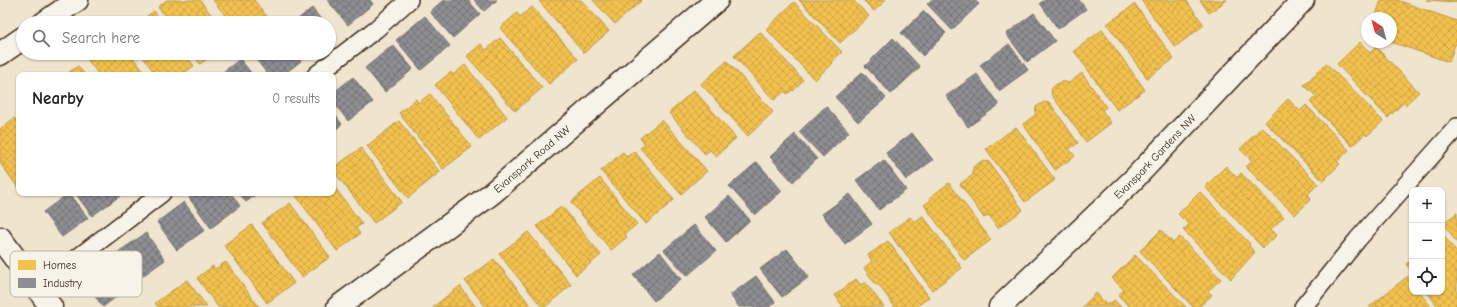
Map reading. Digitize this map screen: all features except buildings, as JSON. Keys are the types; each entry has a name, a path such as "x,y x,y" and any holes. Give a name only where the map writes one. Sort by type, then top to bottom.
{"street":[{"path":"54,16 77,0"},
{"name":"Evanspark Road NW","path":"338,307 490,194 717,0"},
{"name":"Evanspark Gardens NW","path":"1000,307 1133,180 1303,0"},
{"path":"0,54 16,43"},
{"path":"0,238 10,252"},
{"path":"43,297 51,307"}],"lane":[{"path":"336,60 376,29 409,0"},
{"path":"320,72 336,60"},
{"path":"1303,307 1358,239 1457,127"},
{"path":"86,251 158,196"}]}
